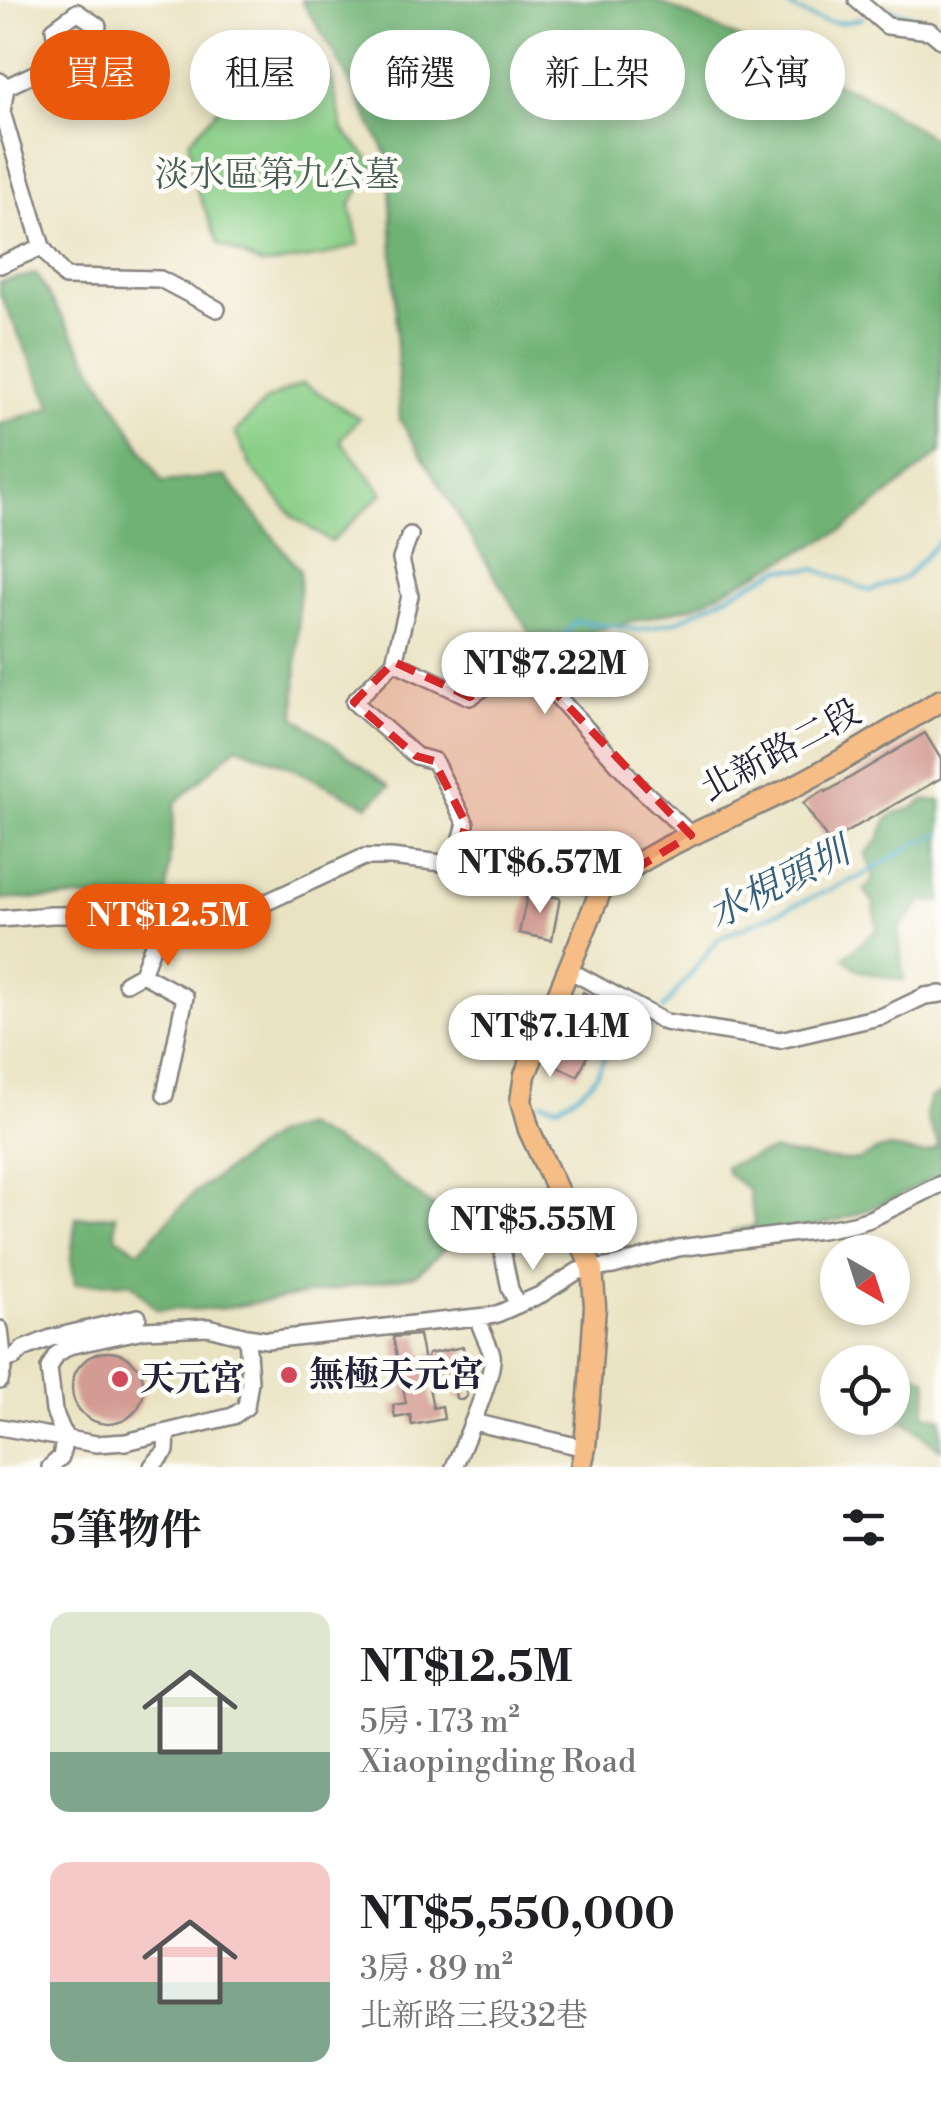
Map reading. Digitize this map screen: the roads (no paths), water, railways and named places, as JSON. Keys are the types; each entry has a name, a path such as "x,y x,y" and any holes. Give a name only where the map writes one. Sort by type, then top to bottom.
{"main road":[{"name":"北新路二段","path":"601,890 626,870 792,788 941,700"},
{"path":"583,1458 594,1306 592,1269 529,1130 522,1102 525,1076 601,890"}],"street":[{"path":"857,0 887,26 930,30 941,40"},
{"path":"98,26 75,6 54,28 59,62 3,84 1,112 42,247 65,277 160,279 217,308"},
{"path":"0,265 42,247"},
{"path":"410,534 401,559 410,596 394,662 354,702 416,756 434,761 466,824 454,864"},
{"path":"394,662 470,697 525,661 639,787 691,835"},
{"path":"0,919 52,915 221,915 268,902 364,857 454,864 601,890"},
{"path":"126,983 142,974 164,916"},
{"path":"567,969 665,1022 780,1040 883,1016 925,996 941,994"},
{"path":"142,974 184,997 165,1095"},
{"path":"50,1467 60,1457 65,1437 54,1411 50,1368 56,1354 70,1346 144,1330 208,1326 267,1340 495,1315 578,1271 678,1248 854,1224 941,1184"},
{"path":"500,1240 510,1289 518,1305"},
{"path":"4,1360 51,1338 138,1317"},
{"path":"454,1467 492,1366 478,1318"},
{"path":"0,1329 4,1360 0,1381"},
{"path":"0,1427 96,1444 126,1442 233,1416 246,1407 250,1381 247,1337"},
{"path":"473,1422 583,1458"},
{"path":"152,1466 166,1451 167,1432"}],"waterway":[{"path":"777,0 828,22 862,18"},
{"path":"883,8 941,24"},
{"path":"549,653 576,621 638,630 677,621 780,569 815,569 870,591 906,577 941,539"},
{"name":"水梘頭圳","path":"663,1009 719,938 859,877 917,843 941,834"},
{"name":"水梘頭圳","path":"542,1102 558,1106 581,1091 609,1054 635,1054 652,1026"}],"place":[{"name":"無極天元宮","path":"289,1375"},
{"name":"天元宮","path":"120,1379"}],"park label":[{"name":"淡水區第九公墓","path":"277,175"}]}
